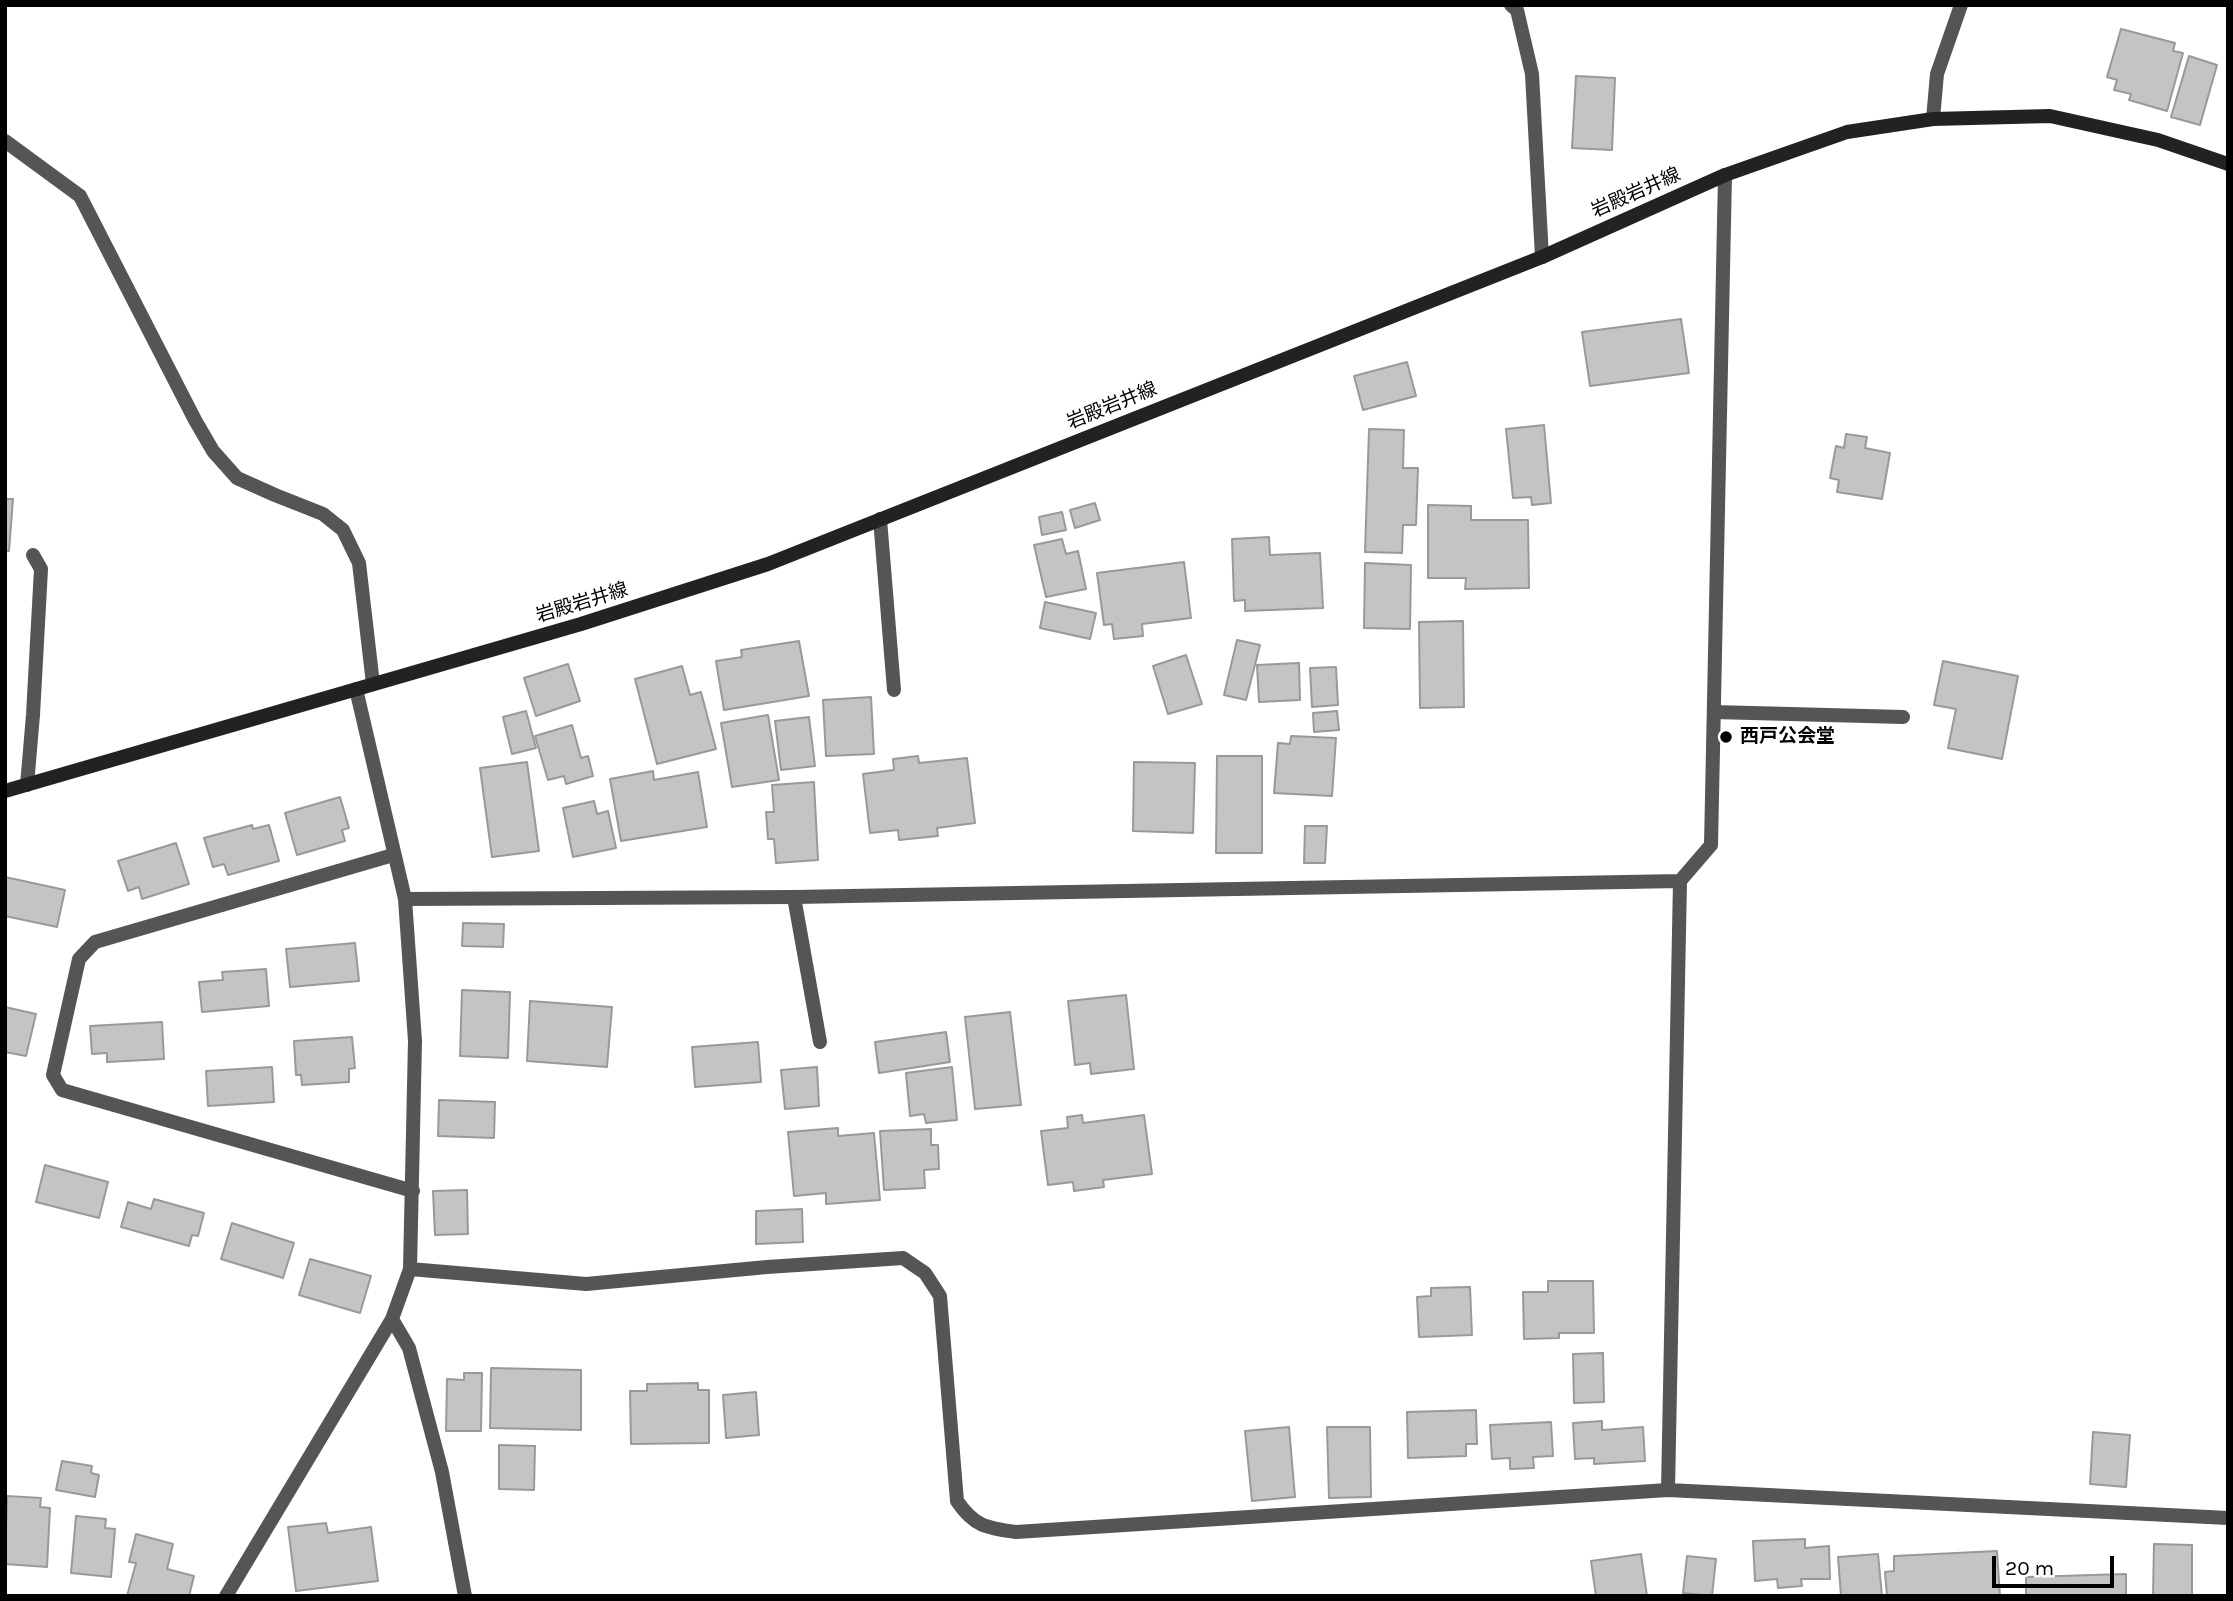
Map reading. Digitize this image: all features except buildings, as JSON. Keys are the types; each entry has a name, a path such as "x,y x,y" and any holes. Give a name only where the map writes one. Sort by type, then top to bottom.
{"main road":[{"name":"岩殿岩井線","path":"5,791 606,616 768,564 1542,257 1725,175 1847,132 1933,119 2050,116 2158,141 2228,163"}],"street":[{"path":"1511,5 1517,10 1532,74 1542,257"},
{"path":"1933,119 1937,74 1961,5"},
{"path":"5,141 80,195 213,451 237,478 323,513 343,530 359,563 373,684"},
{"path":"1668,1490 1679,881 1711,845 1725,175"},
{"path":"880,519 894,690"},
{"path":"27,785 41,569 33,555"},
{"path":"226,1596 392,1319 410,1269 415,1041 405,899 356,689"},
{"path":"1714,712 1903,717"},
{"path":"393,855 95,942 79,959 53,1075 62,1090 413,1191"},
{"path":"405,899 794,897 1679,881"},
{"path":"794,897 820,1042"},
{"path":"410,1269 586,1284 767,1267 903,1258 925,1273 940,1296 957,1501 969,1518 992,1529 1016,1532 1668,1490 2228,1518"},
{"path":"392,1319 409,1348 442,1472 465,1596"}],"place":[{"name":"西戸公会堂","path":"1726,737"}]}
